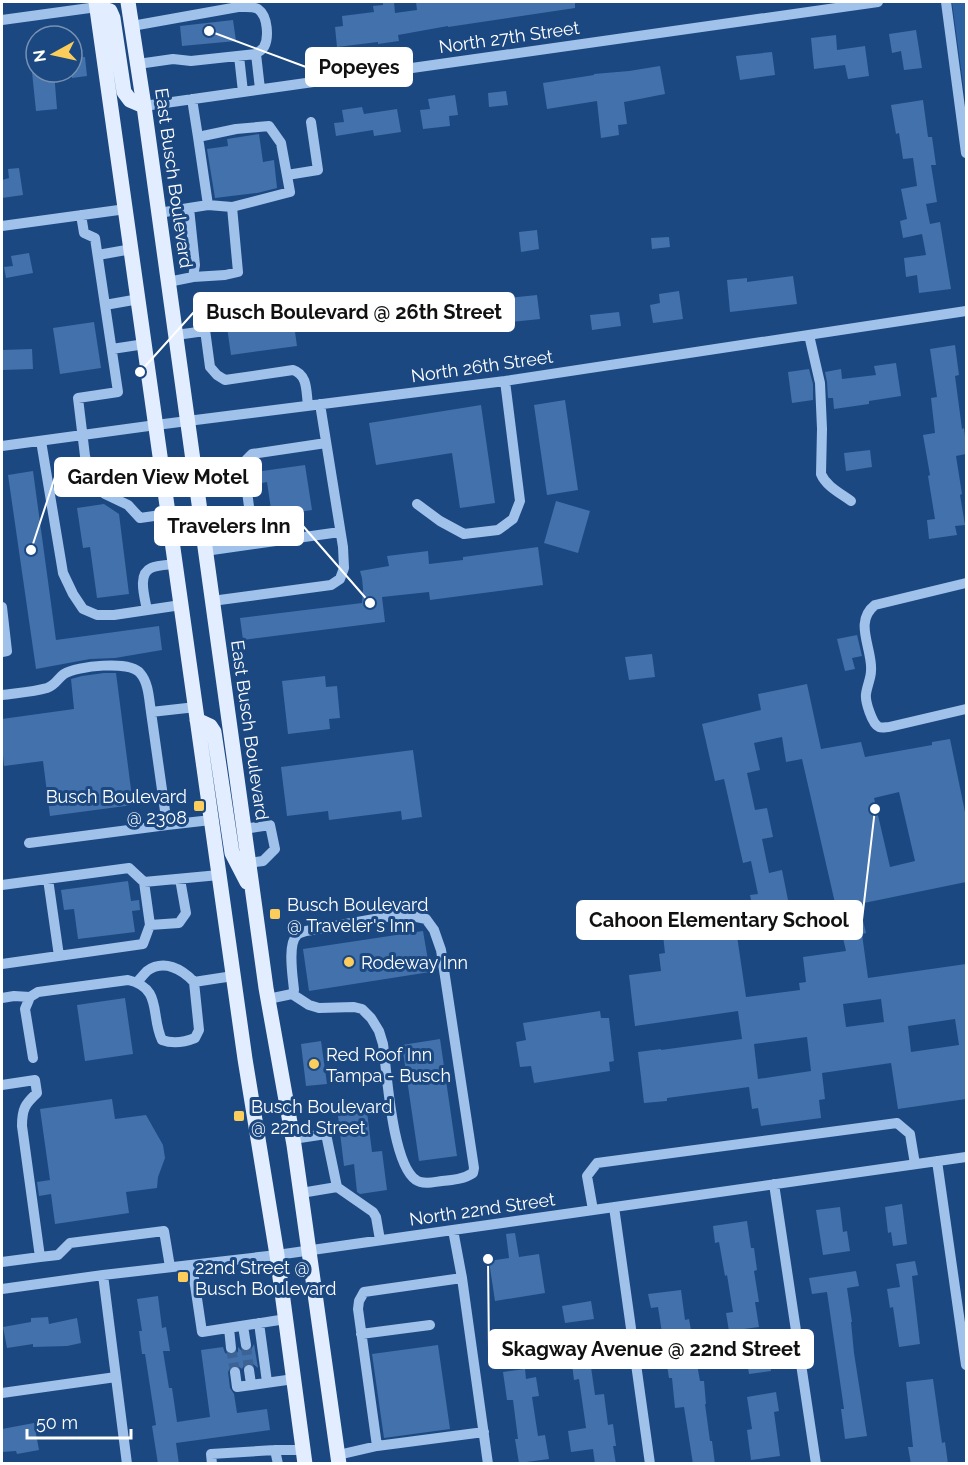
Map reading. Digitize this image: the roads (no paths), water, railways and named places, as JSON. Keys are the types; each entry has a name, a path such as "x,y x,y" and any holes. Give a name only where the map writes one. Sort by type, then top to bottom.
{"main road":[{"name":"East Busch Boulevard","path":"128,2 268,999 293,1139 339,1459"},
{"path":"97,4 110,11 113,18 124,92 130,100 144,106"},
{"path":"97,4 233,976 278,1255 305,1457"},
{"path":"196,713 214,732 232,853 253,893"}],"street":[{"name":"North 27th Street","path":"144,106 878,2"},
{"path":"946,2 966,153"},
{"path":"2,20 97,4"},
{"path":"132,26 238,7 259,10 264,16 267,36 263,48 256,54 191,61 173,59 138,64"},
{"path":"256,54 260,90"},
{"path":"239,56 243,92"},
{"path":"192,99 208,205"},
{"path":"287,175 318,170 311,122"},
{"path":"159,213 208,205 232,207 290,192 280,143 269,126 236,129 198,137"},
{"path":"168,282 238,272 232,207"},
{"path":"189,208 195,265 193,277"},
{"path":"2,226 126,209"},
{"path":"81,215 84,233 95,237 118,392 78,398 92,484 128,506 140,518 168,514"},
{"path":"98,255 132,249"},
{"path":"105,305 138,299"},
{"name":"North 26th Street","path":"2,446 156,424 505,381 966,311"},
{"path":"203,315 210,367 217,375 225,380 293,370 304,376 308,405"},
{"path":"176,335 205,331"},
{"path":"808,335 820,383 821,474 828,485 850,501"},
{"path":"111,349 145,344"},
{"path":"417,504 440,521 464,534 498,530 513,519 520,501 505,381"},
{"path":"212,602 331,585 340,579 344,568 340,532 320,404"},
{"path":"40,441 63,573 83,609 97,615 114,615 181,605"},
{"path":"254,544 244,469 246,460 252,454 326,443"},
{"path":"205,551 340,532"},
{"path":"147,610 143,579 146,571 152,567 175,564"},
{"path":"966,583 875,605 865,616 864,626 872,669 866,697 873,722 879,727 889,727 966,710"},
{"path":"2,607 7,651 2,651"},
{"path":"2,695 49,688 57,683 63,674 74,670 114,664 128,666 139,671 147,687 167,825"},
{"path":"151,712 196,713"},
{"path":"29,843 212,820"},
{"path":"244,829 270,825 275,849 264,861 249,863"},
{"path":"2,885 129,868 144,882 150,925 143,944 2,964"},
{"path":"144,882 219,874"},
{"path":"48,879 59,956"},
{"path":"150,925 179,923 186,913 180,879"},
{"path":"268,999 292,994 309,1005 319,1008 354,1007 362,1009 379,1031 383,1044 395,1138 405,1169 414,1179 422,1183 460,1179 473,1173 441,950 434,930 426,919 403,914 298,933 292,946 294,990 292,994"},
{"path":"2,998 30,997 38,992 128,980 147,988 153,999 158,1032 162,1040 170,1043 195,1038 199,1030 194,982 186,973 173,966 160,966 148,970 137,982"},
{"path":"194,982 233,976"},
{"path":"30,997 25,1010 33,1058"},
{"path":"2,1085 35,1080 37,1093 27,1102 22,1113 22,1126 40,1257"},
{"path":"593,1210 587,1176 597,1163 603,1162 897,1123 910,1134 915,1164"},
{"path":"293,1139 326,1134 337,1186 373,1212 380,1240"},
{"name":"North 22nd Street","path":"2,1289 278,1255 966,1157"},
{"path":"937,1161 966,1365"},
{"path":"774,1184 816,1464"},
{"path":"301,1193 337,1186"},
{"path":"614,1207 650,1464"},
{"path":"453,1230 462,1278 488,1464"},
{"path":"2,1262 57,1255 70,1243 164,1231 170,1268"},
{"path":"192,1265 202,1332 286,1319"},
{"path":"104,1275 127,1464"},
{"path":"377,1446 361,1335 359,1301 364,1292 462,1278"},
{"path":"259,1323 267,1382"},
{"path":"361,1335 430,1325"},
{"path":"243,1326 246,1346"},
{"path":"228,1328 231,1348"},
{"path":"249,1370 251,1384"},
{"path":"235,1372 237,1387 294,1379"},
{"path":"2,1393 116,1377"},
{"path":"339,1459 377,1446 484,1432"},
{"path":"212,1464 211,1454 275,1450 305,1457"},
{"path":"275,1450 278,1464"}],"tunnel":[{"path":"246,1345 249,1370"},
{"path":"231,1348 235,1372"}],"place":[{"name":"Popeyes","path":"209,31"},
{"name":"Busch Boulevard @ 26th Street","path":"140,372"},
{"name":"Garden View Motel","path":"31,550"},
{"name":"Travelers Inn","path":"370,603"},
{"name":"Busch Boulevard @ 2308","path":"199,806"},
{"name":"Cahoon Elementary School","path":"875,809"},
{"name":"Busch Boulevard @ Traveler's Inn","path":"275,914"},
{"name":"Rodeway Inn","path":"349,962"},
{"name":"Red Roof Inn Tampa - Busch","path":"314,1064"},
{"name":"Busch Boulevard @ 22nd Street","path":"239,1116"},
{"name":"Skagway Avenue @ 22nd Street","path":"488,1259"},
{"name":"22nd Street @ Busch Boulevard","path":"183,1277"}]}
